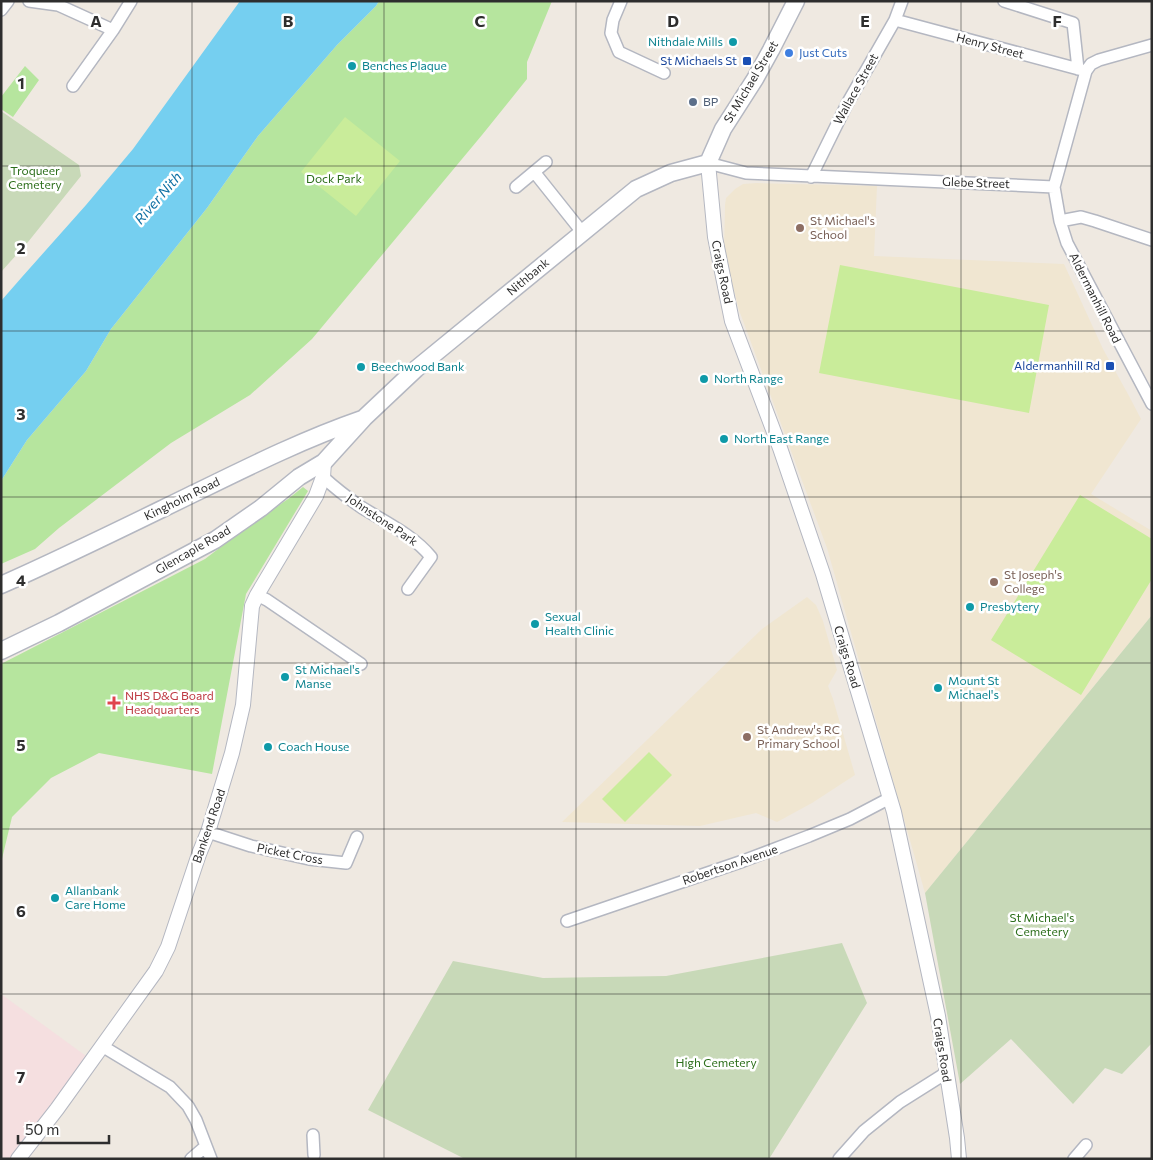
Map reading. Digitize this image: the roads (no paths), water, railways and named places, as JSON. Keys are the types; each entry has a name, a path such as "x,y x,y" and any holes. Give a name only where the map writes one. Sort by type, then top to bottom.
{"main road":[{"name":"St Michael Street","path":"708,163 723,129 759,72 796,1"},
{"name":"Nithbank","path":"364,418 416,369 636,189 671,173 708,163"},
{"name":"Glencaple Road","path":"1,651 59,623 215,540 261,508 300,477 324,470 364,418"},
{"name":"Kingholm Road","path":"1,585 246,468 326,432 364,418"}],"street":[{"path":"1,10 8,1"},
{"path":"29,1 58,5 113,30"},
{"path":"73,86 131,1"},
{"path":"621,1 612,20 610,33 619,52 664,73"},
{"name":"Wallace Street","path":"811,177 847,104 895,20 902,1"},
{"path":"1004,1 1073,23 1082,70 1054,187"},
{"name":"Henry Street","path":"895,20 1082,70"},
{"path":"1082,70 1099,60 1152,45"},
{"path":"516,188 546,162"},
{"name":"Glebe Street","path":"708,163 746,173 1054,187"},
{"name":"Craigs Road","path":"708,163 715,237 732,321 780,448 823,574 894,812 938,1016 959,1159"},
{"path":"535,173 582,232"},
{"name":"Aldermanhill Road","path":"1054,187 1060,221 1067,243 1152,404"},
{"path":"1060,221 1081,217 1152,240"},
{"name":"Johnstone Park","path":"324,470 360,506 395,527 425,549 431,557 408,589"},
{"name":"Bankend Road","path":"18,1159 56,1110 156,971 168,946 208,832 232,753 243,705 252,606 316,496 324,470"},
{"path":"257,595 362,664"},
{"name":"Robertson Avenue","path":"567,921 809,836 850,819 890,798"},
{"name":"Picket Cross","path":"208,832 251,846 309,859 346,863 357,837"},
{"path":"102,1046 170,1087 188,1106 196,1120 211,1159"},
{"path":"839,1159 864,1131 900,1102 946,1073"},
{"path":"314,1135 314,1158"},
{"path":"1074,1159 1086,1145"},
{"path":"191,1159 206,1146"}],"water":[{"name":"River Nith","path":"240,1 379,1 337,45 258,136 207,208 111,329 86,371 27,440 1,481 1,301 133,149"}],"place":[{"name":"Nithdale Mills","path":"733,42"},
{"name":"Just Cuts","path":"789,53"},
{"name":"St Michaels St","path":"747,61"},
{"name":"Benches Plaque","path":"352,66"},
{"name":"BP","path":"693,102"},
{"name":"St Michael's School","path":"800,228"},
{"name":"Aldermanhill Rd","path":"1110,366"},
{"name":"Beechwood Bank","path":"361,367"},
{"name":"North Range","path":"704,379"},
{"name":"North East Range","path":"724,439"},
{"name":"St Joseph's College","path":"994,582"},
{"name":"Presbytery","path":"970,607"},
{"name":"Sexual Health Clinic","path":"535,624"},
{"name":"St Michael's Manse","path":"285,677"},
{"name":"Mount St Michael's","path":"938,688"},
{"name":"NHS D&G Board Headquarters","path":"114,703"},
{"name":"St Andrew's RC Primary School","path":"747,737"},
{"name":"Coach House","path":"268,747"},
{"name":"Allanbank Care Home","path":"55,898"}],"park label":[{"name":"Troqueer Cemetery","path":"35,178"},
{"name":"Dock Park","path":"334,179"},
{"name":"St Michael's Cemetery","path":"1042,925"},
{"name":"High Cemetery","path":"716,1063"}]}
